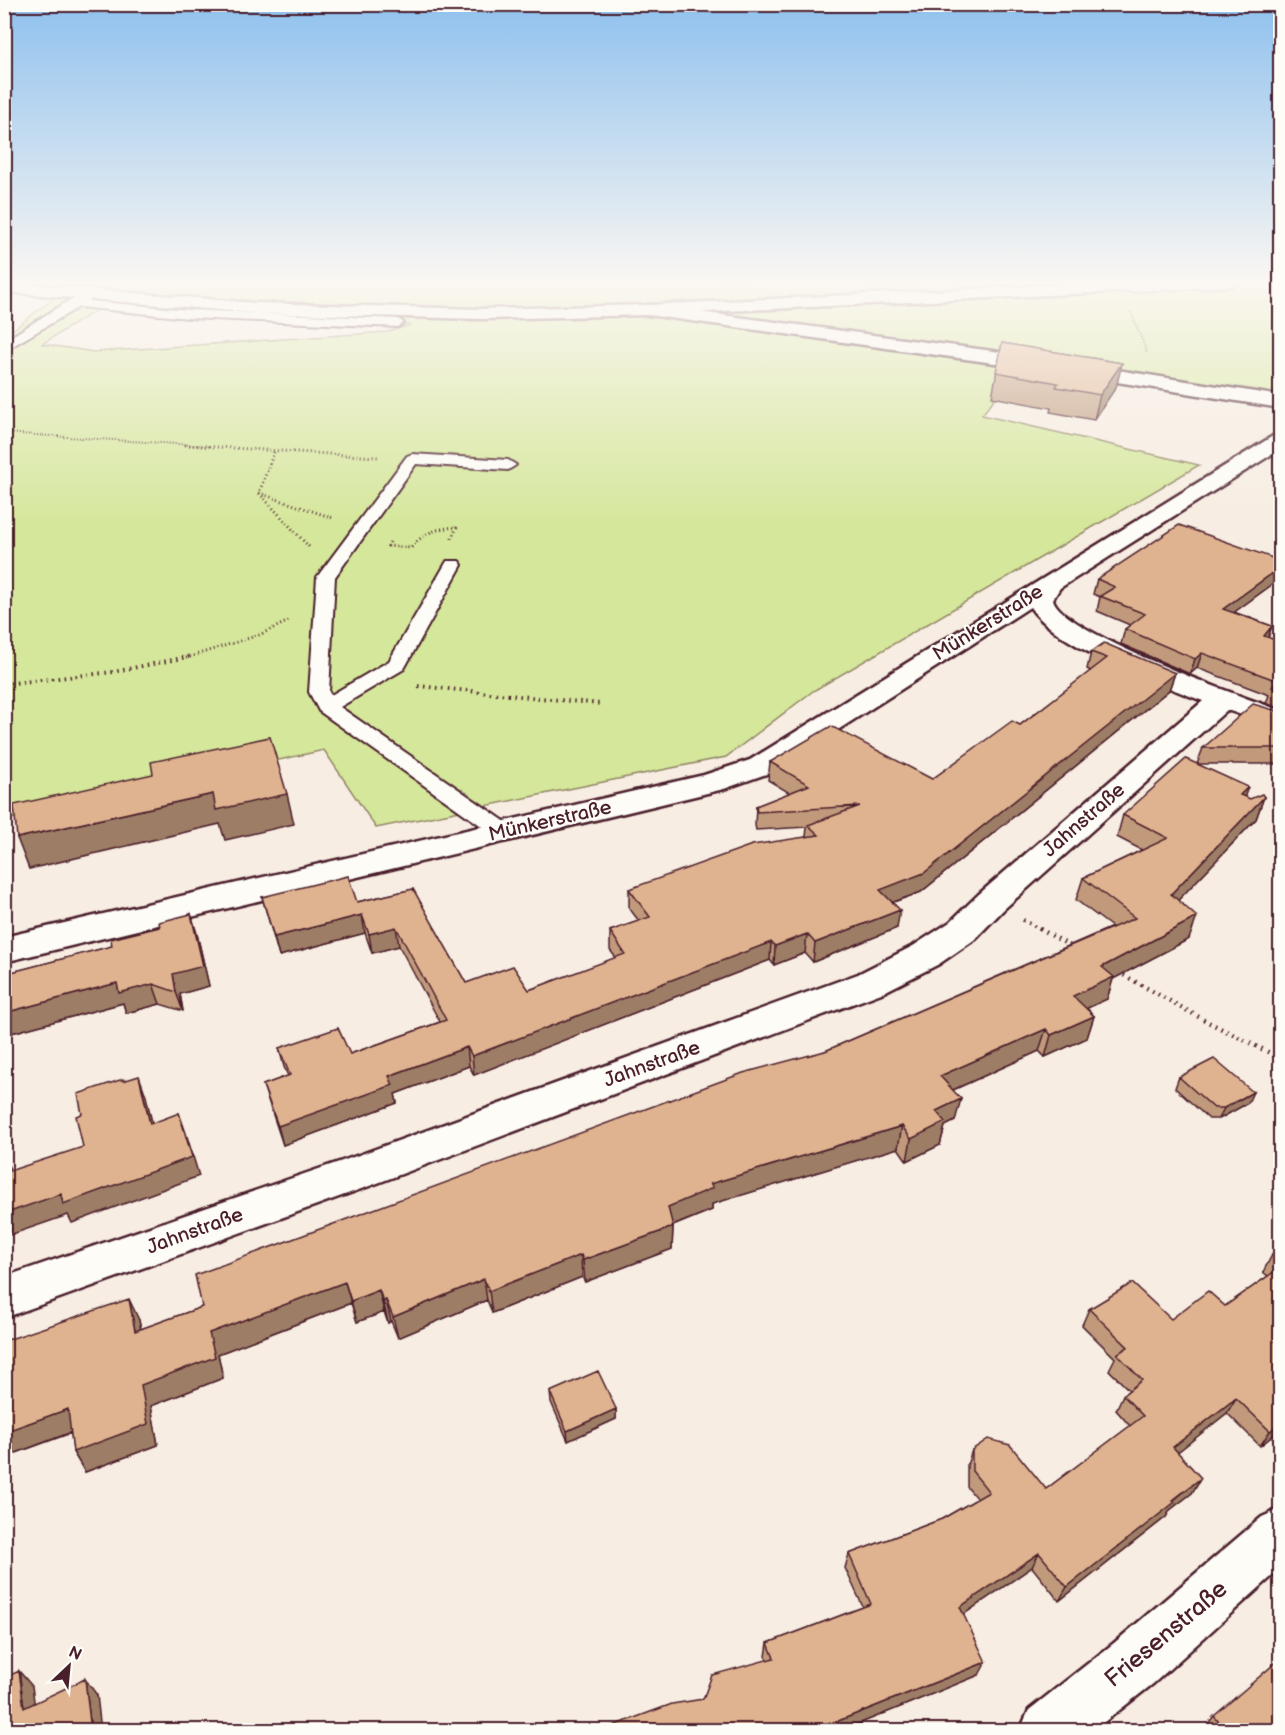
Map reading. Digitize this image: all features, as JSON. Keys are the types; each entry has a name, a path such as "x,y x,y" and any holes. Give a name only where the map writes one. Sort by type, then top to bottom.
{"street":[{"path":"1018,362 1281,402"},
{"name":"Münkerstraße","path":"4,950 713,782 761,766 1281,440"},
{"path":"1047,586 1040,597 1041,604 1060,623 1124,657 1223,699 1281,719"},
{"name":"Jahnstraße","path":"4,1298 360,1172 871,983 926,955 962,931 991,902 1223,699"},
{"name":"Friesenstraße","path":"1049,1731 1134,1663 1281,1535"}],"lane":[{"path":"505,832 326,707 319,692 326,577 412,459 508,465"},
{"path":"326,707 397,665 453,565"}],"path":[{"path":"1152,362 1161,382"},
{"path":"4,433 412,459"},
{"path":"259,493 274,452"},
{"path":"259,493 362,527 395,530 388,546 411,548 423,533 435,528 457,527 444,555 453,565"},
{"path":"259,493 300,540 320,557 326,577"},
{"path":"4,684 115,673 189,656 253,638 326,601"},
{"path":"397,665 406,665 396,684 601,704"},
{"path":"991,902 1073,947"},
{"path":"1114,970 1206,1021 1281,1058"}],"green space":[{"path":"5,362 1022,362 982,415 1199,465 813,691 726,757 376,828 324,750 5,820"},
{"path":"1030,362 1280,362 1280,397"}],"building":[{"path":"998,362 1122,363 1100,395 1056,387 1058,383 996,372"},
{"path":"1179,525 1281,561 1281,567 1223,609 1272,626 1264,636 1281,642 1281,691 1272,687 1278,681 1202,653 1195,659 1125,629 1145,614 1100,596 1115,587 1097,579"},
{"path":"1104,643 1175,673 924,873 880,890 900,910 815,943 807,934 775,946 771,942 472,1056 467,1047 389,1076 393,1085 278,1126 263,1085 290,1075 279,1048 338,1028 350,1054 446,1020 396,927 369,934 362,915 274,937 262,897 348,876 357,902 413,889 466,983 513,966 529,990 625,954 610,931 650,917 629,889 752,845 819,835 808,825 860,806 757,812 756,806 809,785 770,762 831,726 932,779 1012,721 1020,725 1107,658 1091,652"},
{"path":"1253,704 1281,712 1281,748 1203,748"},
{"path":"270,737 287,794 216,810 213,794 17,838 14,805 153,774 151,762"},
{"path":"1186,759 1248,787 1240,795 1250,799 1262,794 1264,797 1171,894 1197,917 1102,967 1114,977 1073,996 1094,1016 1051,1035 1046,1029 940,1076 961,1099 936,1111 945,1122 911,1139 902,1126 710,1184 713,1188 668,1207 673,1227 583,1260 581,1255 489,1291 484,1279 393,1317 379,1290 351,1301 345,1282 209,1333 215,1357 141,1385 148,1424 73,1452 68,1409 4,1432 4,1341 129,1299 135,1331 202,1307 195,1275 743,1073 825,1051 1135,918 1083,878 1168,838 1123,815"},
{"path":"191,914 203,966 173,974 176,992 153,984 119,993 117,983 4,1013 4,974 112,946 111,939 160,927 159,922"},
{"path":"1214,1059 1253,1092 1224,1108 1214,1108 1179,1077"},
{"path":"139,1076 150,1124 179,1113 192,1157 63,1204 61,1194 4,1214 4,1161 6,1172 83,1147 76,1116 82,1114 78,1094"},
{"path":"1281,1250 1281,1263 1272,1255"},
{"path":"1281,1267 1281,1422 1270,1431 1236,1398 1173,1447 1201,1478 1173,1500 1175,1502 1067,1587 1039,1553 960,1607 986,1662 813,1731 802,1731 800,1727 792,1731 599,1731 672,1704 703,1699 712,1675 774,1658 768,1643 871,1604 849,1554 942,1519 989,1492 972,1471 972,1450 988,1439 1010,1445 1046,1489 1143,1416 1123,1395 1142,1380 1117,1354 1128,1347 1089,1309 1132,1283 1171,1319 1208,1291 1225,1306"},
{"path":"598,1371 616,1409 567,1431 550,1392"},
{"path":"1281,1658 1281,1731 1226,1731 1214,1716"},
{"path":"19,1671 24,1708 85,1679 91,1731 4,1731 4,1678"}]}
